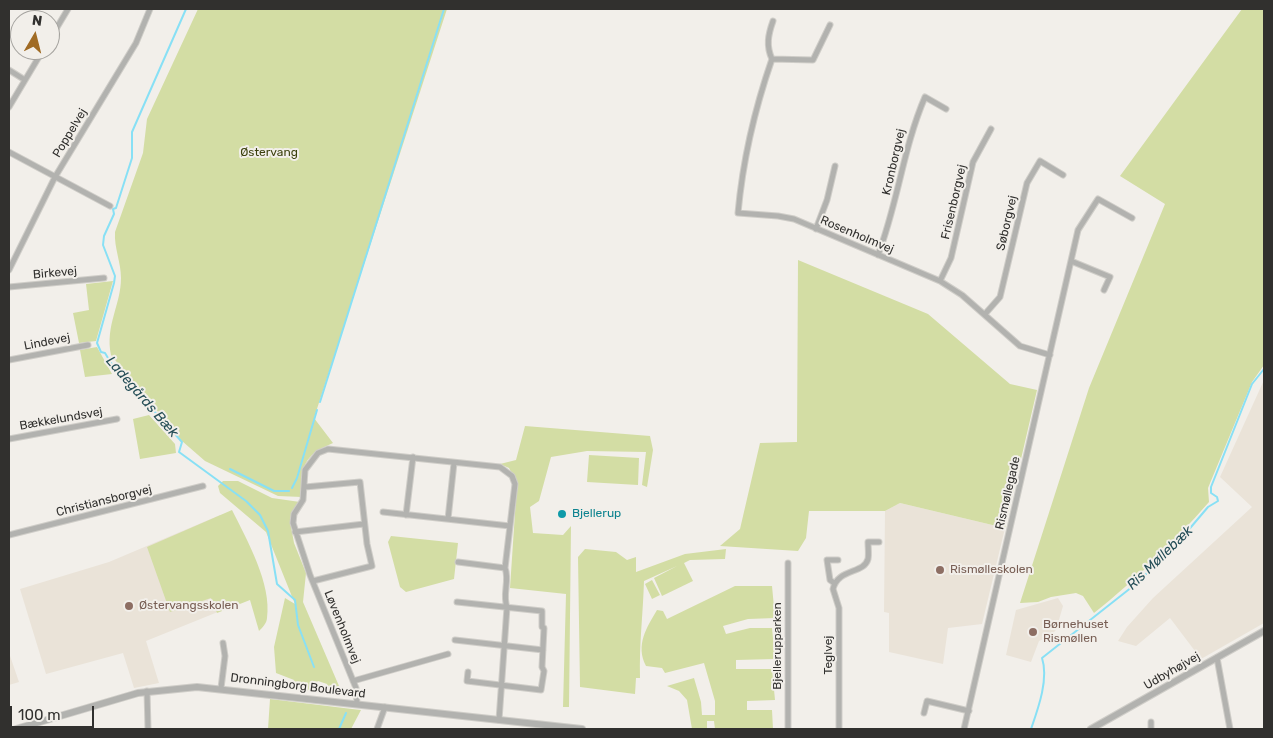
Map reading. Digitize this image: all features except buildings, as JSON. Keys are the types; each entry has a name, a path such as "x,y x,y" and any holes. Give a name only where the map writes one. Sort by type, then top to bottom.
{"street":[{"path":"60,22 68,9"},
{"name":"Poppelvej","path":"9,270 55,177 136,43 150,9"},
{"path":"772,21 768,35 769,51 772,59 813,60 830,25"},
{"name":"Rosenholmvej","path":"772,59 756,106 742,172 738,213 794,219 940,281 962,295 1020,346 1050,355"},
{"path":"9,107 37,60"},
{"path":"9,70 24,80"},
{"name":"Kronborgvej","path":"878,255 888,229 912,128 924,97 946,109"},
{"name":"Frisenborgvej","path":"940,281 951,258 973,162 991,129"},
{"path":"9,152 110,206"},
{"name":"Søborgvej","path":"985,314 1000,297 1027,183 1040,161 1063,175"},
{"path":"816,229 827,200 835,166"},
{"name":"Rismøllegade","path":"964,729 1078,230 1098,199 1132,218"},
{"path":"1071,261 1110,277 1104,290"},
{"name":"Birkevej","path":"9,287 104,278"},
{"name":"Lindevej","path":"9,360 88,345"},
{"name":"Bækkelundsvej","path":"9,439 117,419"},
{"name":"Løvenholmvej","path":"357,704 356,688 292,523 294,514 303,500 306,470 310,461 318,453 328,449 500,467 512,476 515,484 505,568 507,574 505,602 507,607 503,686 499,720"},
{"path":"406,514 413,457"},
{"path":"448,519 454,463"},
{"name":"Løvenholmvej","path":"305,487 360,482 364,524 372,566 313,581"},
{"name":"Christiansborgvej","path":"9,535 203,486"},
{"path":"383,512 510,526"},
{"path":"295,532 364,524"},
{"path":"834,583 839,576 864,565 868,559 868,542 879,542"},
{"name":"Teglvej","path":"838,560 827,560 828,576 834,583 833,589 839,608 839,729"},
{"path":"458,562 505,568"},
{"name":"Bjellerupparken","path":"788,563 788,729"},
{"path":"457,602 542,610 542,627 544,628 542,667 544,671 541,690 467,681 468,672"},
{"name":"Udbyhøjvej","path":"1091,729 1264,631"},
{"path":"455,640 543,650"},
{"path":"221,688 225,656 223,643"},
{"name":"Løvenholmvej","path":"353,681 448,654"},
{"path":"1217,658 1230,729"},
{"name":"Dronningborg Boulevard","path":"16,729 147,691 197,687 221,688 582,729"},
{"path":"147,691 148,729"},
{"path":"924,713 927,702 968,711"},
{"path":"377,729 385,707"},
{"path":"1151,722 1151,729"}],"shaded area":[{"path":"1264,380 1264,623 1201,659 1170,618 1136,646 1118,641 1127,627 1153,598 1252,507 1220,477"},
{"name":"Rismølleskolen","path":"900,503 1005,528 982,624 948,628 943,664 889,652 889,613 884,612 885,511"},
{"name":"Østervangsskolen","path":"220,515 250,599 146,641 159,683 134,688 123,653 46,674 20,589 109,562"},
{"name":"Børnehuset Rismøllen","path":"1058,598 1063,606 1056,630 1050,636 1039,641 1031,662 1006,655 1016,610"},
{"path":"9,653 19,682 9,685"}],"green space":[{"name":"Østervang","path":"198,9 447,9 314,418 333,443 315,453 306,463 302,477 302,497 278,496 205,461 182,441 111,355 110,334 119,297 121,278 115,232 143,153 147,119"},
{"path":"1242,9 1263,9 1264,365 1252,382 1208,488 1209,502 1154,560 1094,613 1083,596 1076,593 1051,597 1038,602 1020,603 1089,388 1165,204 1120,176"},
{"path":"798,260 928,314 1010,384 1037,390 1005,528 900,503 885,511 809,511 806,538 798,551 720,546 740,529 760,443 797,442"},
{"path":"113,281 96,341 79,343 73,313 89,310 86,284"},
{"path":"97,347 112,374 85,377 80,350"},
{"path":"149,415 175,444 176,453 140,459 133,419"},
{"path":"525,426 650,436 653,450 647,487 642,485 646,452 587,451 551,457 539,501 530,507 533,533 563,535 571,526 569,707 563,707 566,594 510,588 517,483 509,468 500,464 516,460"},
{"path":"589,455 639,458 638,485 587,482"},
{"path":"223,481 238,481 272,498 300,502 290,521 294,543 306,573 303,602 342,693 330,695 327,684 318,681 307,691 288,688 294,680 276,673 274,647 285,598 295,604 266,532 220,493 218,486"},
{"path":"232,510 257,562 266,591 268,605 267,620 259,631 250,600 217,613 211,598 170,612 147,547"},
{"path":"391,536 458,543 454,579 406,592 400,587 388,542"},
{"path":"585,549 616,552 627,560 636,557 636,572 685,554 726,549 725,559 690,560 684,563 693,581 662,596 654,578 677,566 644,581 640,678 636,678 635,694 580,687 578,557"},
{"path":"652,580 660,595 652,599 645,584"},
{"path":"735,586 772,586 775,618 748,619 723,626 726,634 750,628 772,628 775,659 736,660 736,669 772,669 775,700 747,701 747,710 772,710 773,729 715,729 714,721 707,721 707,729 692,729 687,700 679,691 667,686 694,678 701,702 702,715 715,715 715,701 704,663 665,673 662,668 646,666 642,651 644,636 657,610 663,611 667,619"},
{"path":"270,699 361,710 351,729 268,729"}],"waterway":[{"name":"Ladegårds Bæk","path":"186,9 132,132 132,158 116,208 113,209 114,214 104,236 103,245 115,276 97,343 101,352 105,353 111,363 182,442 179,452 246,501 260,515 268,531 277,584 295,600 298,625 314,667"},
{"path":"320,402 444,9"},
{"name":"Ris Møllebæk","path":"1031,729 1043,684 1044,666 1042,658 1137,583 1180,540 1208,507 1218,501 1217,497 1211,493 1211,487 1252,384 1264,369"},
{"path":"292,488 297,478 317,410"},
{"path":"230,469 274,491 289,491"},
{"name":"Ladegårds Bæk","path":"339,729 346,713"}],"place":[{"name":"Bjellerup","path":"562,514"},
{"name":"Rismølleskolen","path":"940,570"},
{"name":"Østervangsskolen","path":"129,606"},
{"name":"Børnehuset Rismøllen","path":"1033,632"}]}
